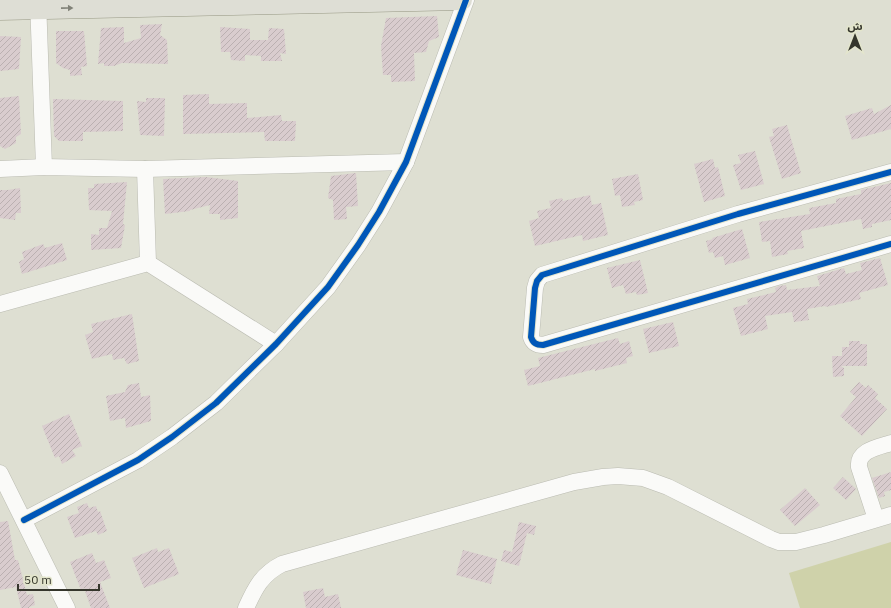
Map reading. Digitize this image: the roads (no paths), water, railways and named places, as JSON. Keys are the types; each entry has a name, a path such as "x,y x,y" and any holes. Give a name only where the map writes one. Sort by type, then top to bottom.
{"main road":[{"path":"0,10 38,5 462,0"}],"street":[{"path":"24,520 138,460 172,437 216,402 276,344 328,287 350,257 379,212 406,162 466,0"},
{"path":"38,5 44,167"},
{"path":"0,169 44,167 145,169 406,162"},
{"path":"145,169 148,263"},
{"path":"891,172 738,214 542,275 537,281 535,288 531,337 532,341 536,344 543,345 891,244"},
{"path":"0,304 148,263 276,344"},
{"path":"246,608 258,584 264,576 269,571 282,564 574,482 603,476 643,478 668,487 771,539 780,542 796,542 884,517 859,467 859,459 864,453 891,443"},
{"path":"0,473 5,494 24,520 67,608"}]}
